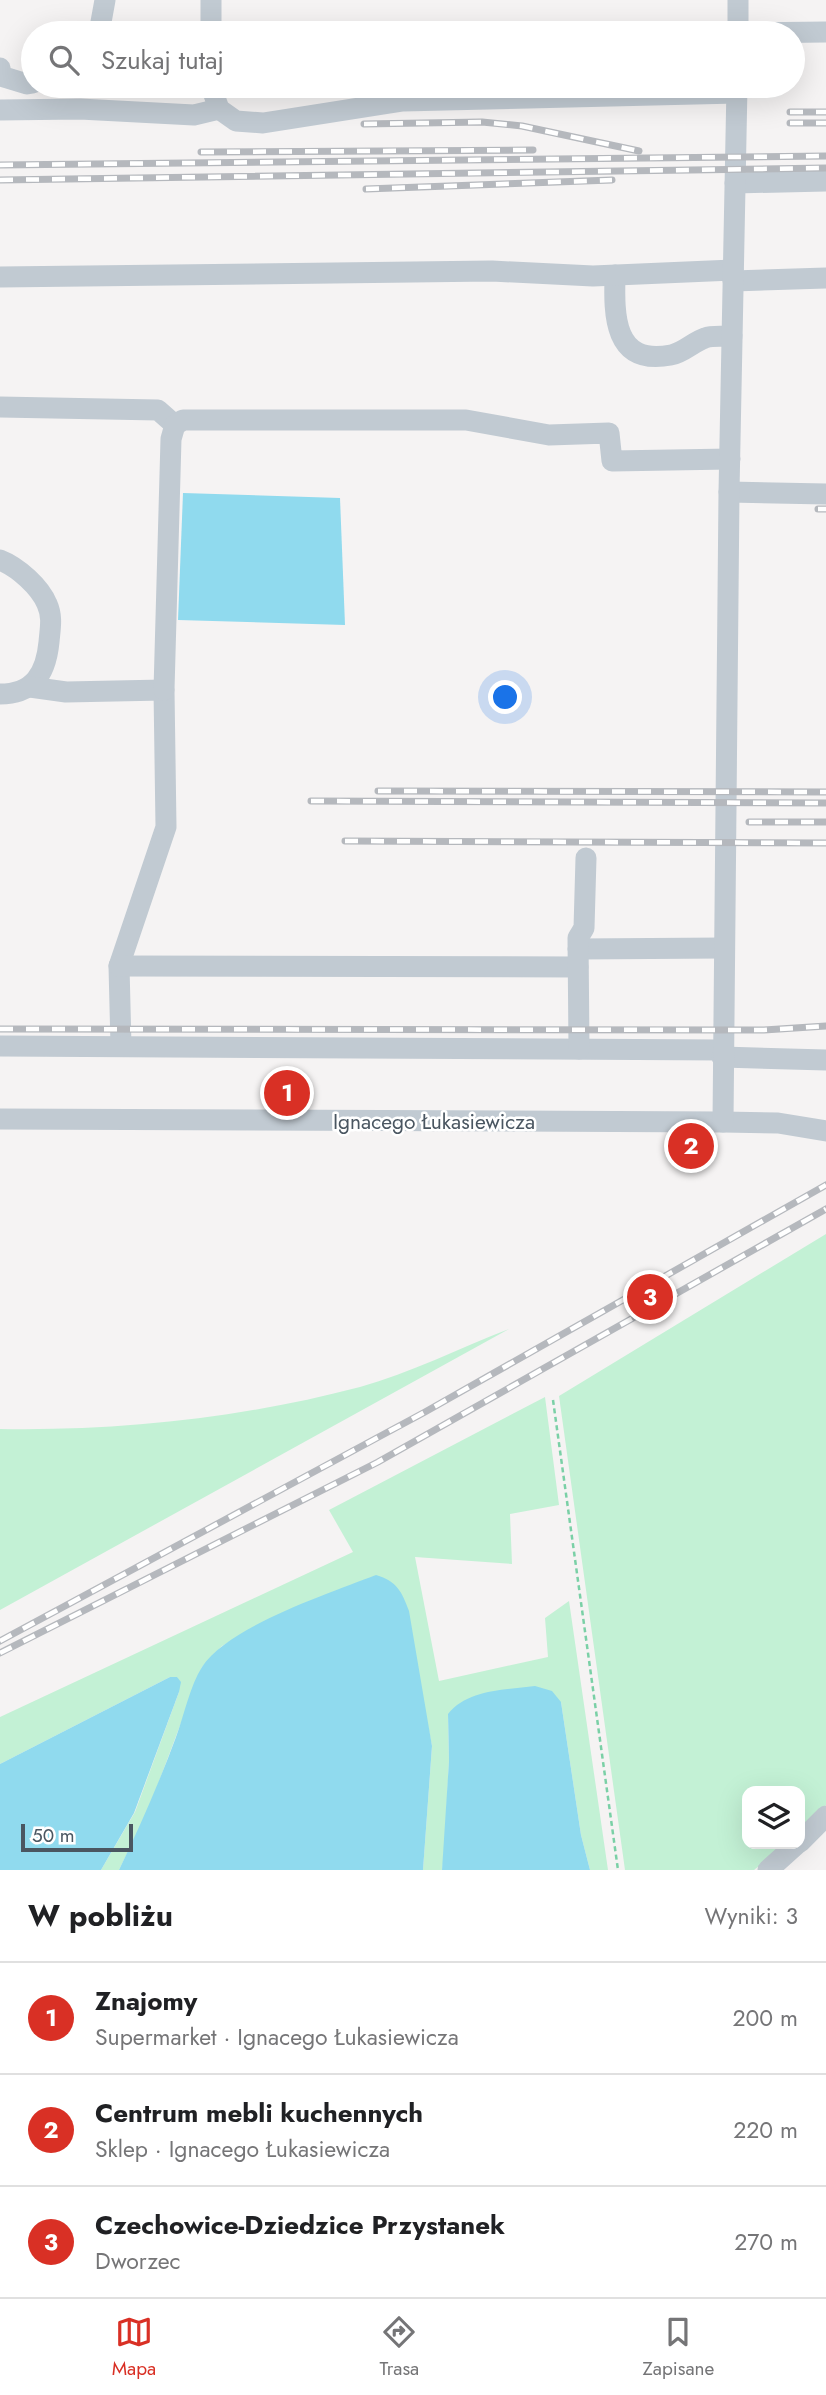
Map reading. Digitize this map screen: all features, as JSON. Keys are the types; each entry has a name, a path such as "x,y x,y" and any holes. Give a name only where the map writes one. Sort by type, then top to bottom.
{"street":[{"path":"101,21 105,0"},
{"path":"211,0 211,21"},
{"path":"738,0 738,21"},
{"path":"805,32 826,32"},
{"path":"0,68 1,76 21,80"},
{"path":"215,98 219,110 236,121 263,123 403,100 464,98"},
{"path":"723,1122 729,492 737,98"},
{"path":"0,110 80,109 194,115 219,110"},
{"path":"735,183 826,181"},
{"path":"0,276 492,271 826,278"},
{"path":"615,275 614,314 619,334 631,348 647,354 672,355 706,337 732,336"},
{"path":"0,407 158,410 175,425"},
{"path":"121,1046 119,966 166,827 164,600 171,439 175,425 183,420 466,419 549,435 609,433 612,461 730,459"},
{"path":"729,492 826,494"},
{"path":"0,560 40,590 51,618 47,666 30,687"},
{"path":"0,694 12,694 30,687 66,692 164,690"},
{"path":"579,1049 578,938 584,928 586,859"},
{"path":"119,966 578,958 723,948"},
{"path":"0,1046 579,1049 826,1060"},
{"name":"Ignacego Łukasiewicza","path":"0,1119 723,1122 778,1124 826,1131"},
{"path":"805,1837 826,1816"},
{"path":"768,1870 792,1849"}],"path":[{"path":"554,1400 618,1870"}],"green space":[{"path":"826,1234 826,1805 805,1825 805,1786 742,1786 742,1849 780,1849 754,1870 625,1870 559,1396"},
{"path":"509,1329 0,1610 0,1429 136,1425 271,1407 379,1381"},
{"path":"545,1397 559,1505 510,1514 512,1564 415,1557 439,1681 548,1657 545,1618 569,1601 608,1870 590,1870 581,1835 561,1702 448,1714 449,1761 442,1870 423,1870 432,1746 422,1696 251,1629 222,1646 202,1667 149,1808 119,1870 101,1870 135,1812 179,1692 177,1677 170,1677 0,1764 0,1717 353,1552 329,1510"}],"water":[{"path":"183,493 340,498 345,625 178,620"},
{"path":"376,1575 389,1580 398,1588 409,1611 432,1746 423,1870 119,1870 163,1771 198,1675 215,1652 234,1638 282,1612"},
{"path":"170,1677 177,1677 181,1682 179,1692 134,1813 101,1870 0,1870 0,1764"},
{"path":"535,1686 552,1691 561,1702 581,1835 590,1870 442,1870 449,1761 448,1714 456,1706 476,1695"}],"railway":[{"path":"790,112 826,112"},
{"path":"364,124 482,122 522,126 639,151"},
{"path":"790,123 826,123"},
{"path":"201,152 533,150"},
{"path":"0,165 826,156"},
{"path":"0,180 826,168"},
{"path":"366,189 612,180"},
{"path":"818,509 826,509"},
{"path":"378,791 826,792"},
{"path":"311,801 826,803"},
{"path":"749,822 826,822"},
{"path":"345,841 826,843"},
{"path":"0,1029 764,1030 826,1026"},
{"path":"0,1641 425,1412 826,1185"},
{"path":"0,1653 378,1462 826,1209"}],"place":[{"name":"Znajomy","path":"287,1093"},
{"name":"Centrum mebli kuchennych","path":"691,1146"},
{"name":"Czechowice-Dziedzice Przystanek","path":"650,1297"}]}
